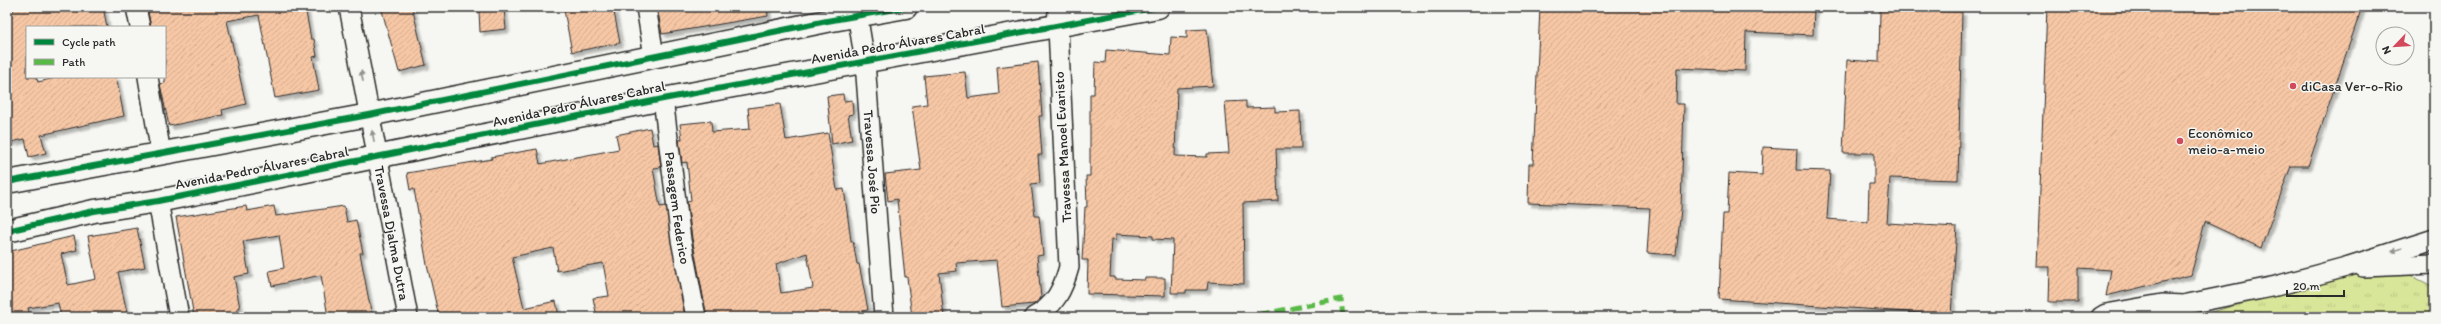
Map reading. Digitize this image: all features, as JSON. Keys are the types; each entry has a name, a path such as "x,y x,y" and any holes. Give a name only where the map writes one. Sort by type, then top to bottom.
{"main road":[{"path":"7,182 369,115 654,56 857,11 906,7"},
{"name":"Avenida Pedro Álvares Cabral","path":"7,231 94,211 158,201 663,99 865,62 1059,17 1158,7"}],"street":[{"path":"136,7 140,26"},
{"name":"Travessa Djalma Dutra","path":"349,7 408,317"},
{"path":"646,7 654,56"},
{"name":"Travessa José Pio","path":"857,11 865,62 884,317"},
{"name":"Travessa Manoel Evaristo","path":"1034,317 1043,312 1056,300 1064,284 1069,267 1059,17"},
{"path":"148,78 161,154"},
{"name":"Passagem Federico","path":"663,99 681,240 696,317"},
{"path":"158,201 179,317"},
{"path":"2101,317 2106,314 2162,304 2178,311 2346,267 2434,239"},
{"path":"2346,267 2434,264"}],"green space":[{"path":"2360,267 2402,271 2434,287 2434,317 2196,317"}],"building":[{"path":"13,7 103,7 107,26 26,26 26,78 36,78 38,82 55,78 116,78 124,116 41,135 46,153 29,157 25,139 7,143 7,11 14,10"},
{"path":"147,7 305,7 311,39 314,39 317,56 313,57 319,90 275,98 259,15 227,21 246,104 222,110 223,115 169,126 160,84 165,83 166,78 166,26 151,26"},
{"path":"381,7 412,7 426,65 399,72"},
{"path":"579,7 613,7 620,43 572,52 564,10"},
{"path":"657,7 767,7 768,16 662,34"},
{"path":"1540,7 1814,7 1813,35 1746,32 1745,71 1677,68 1676,104 1684,104 1681,209 1676,255 1647,253 1650,208 1528,203 1529,164 1533,164"},
{"path":"2047,7 2362,7 2308,166 2291,166 2261,248 2205,222 2191,275 2106,296 2111,270 2078,268 2078,302 2049,302 2050,267 2037,267"},
{"path":"504,9 506,29 480,32 479,11"},
{"path":"1880,10 1962,12 1958,180 1890,178 1887,223 1957,227 1951,315 1719,299 1723,214 1727,214 1729,173 1762,175 1763,147 1797,149 1796,170 1830,171 1827,219 1868,222 1869,184 1874,184 1874,153 1843,153 1847,60 1879,62"},
{"path":"1207,29 1213,86 1177,88 1175,156 1207,157 1207,154 1229,153 1225,102 1246,101 1246,108 1275,107 1275,112 1300,111 1301,149 1276,149 1278,201 1243,203 1244,284 1208,282 1207,290 1186,290 1186,293 1171,293 1173,240 1153,239 1153,236 1116,234 1116,240 1112,239 1110,277 1115,277 1115,279 1145,280 1145,278 1165,278 1165,296 1087,294 1088,260 1082,260 1085,207 1087,207 1086,176 1090,176 1090,94 1094,94 1095,62 1105,63 1106,50 1170,55 1171,37 1187,38 1187,30"},
{"path":"1038,62 1042,116 1039,116 1042,155 1038,155 1040,183 1031,184 1035,216 1039,216 1043,255 1037,256 1041,298 1034,304 1002,307 997,260 956,263 957,271 939,273 944,317 912,317 907,277 905,277 897,199 888,201 885,174 921,170 912,106 927,104 924,76 965,72 968,98 999,94 997,67"},
{"path":"843,94 844,101 852,100 853,114 848,115 852,140 832,144 827,96"},
{"path":"780,104 786,140 828,133 837,190 844,189 851,241 853,241 857,264 859,264 868,310 862,311 863,317 707,317 692,238 687,202 691,201 687,162 682,163 679,140 682,139 680,124 711,121 712,132 750,129 748,108","holes":["807,253 813,288 781,293 776,264"]},
{"path":"650,128 653,145 658,144 661,167 653,168 660,207 666,206 685,317 597,317 593,298 609,296 603,263 557,271 553,248 512,257 524,308 556,301 559,317 439,317 427,265 414,189 410,190 407,173 492,159 491,157 537,149 540,164 619,149 616,135"},
{"path":"246,206 247,211 274,206 276,216 344,206 347,222 356,220 363,253 360,253 372,317 328,317 321,275 272,286 269,271 284,268 279,235 243,241 249,274 234,277 240,308 237,308 239,317 194,317 176,217"},
{"path":"137,228 145,267 118,272 128,317 61,317 58,303 28,308 30,317 7,317 7,252 74,236 77,250 61,254 68,285 96,279 88,236"}],"marked path":[{"path":"1246,317 1341,299 1343,317"}],"cycle path":[{"path":"7,182 369,115 827,21 906,7"},
{"path":"7,231 94,211 158,201 663,99 1158,7"}],"place":[{"name":"diCasa Ver-o-Rio","path":"2293,86"},
{"name":"Econômico meio-a-meio","path":"2180,141"}]}
